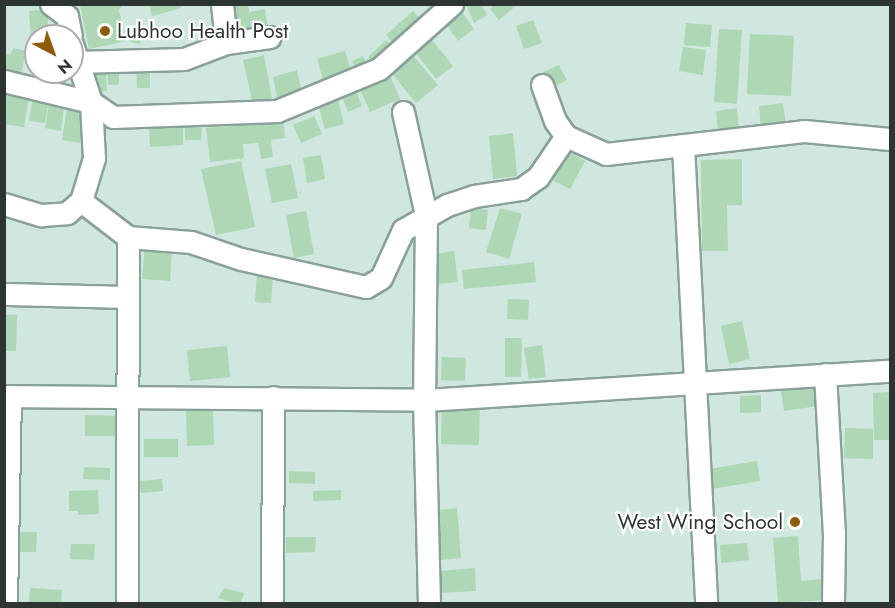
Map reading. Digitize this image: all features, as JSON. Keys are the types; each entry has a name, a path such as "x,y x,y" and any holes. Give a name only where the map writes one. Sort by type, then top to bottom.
{"street":[{"path":"51,4 68,16 69,24"},
{"path":"222,4 226,43"},
{"path":"4,81 91,102 113,117 277,111 379,69 452,4"},
{"path":"84,54 184,59 226,43 270,37"},
{"path":"4,204 41,215 67,213 81,201 94,158 91,102 84,82"},
{"path":"542,86 555,121 566,136 606,154 804,131 891,139"},
{"path":"403,112 426,215 424,400 429,603"},
{"path":"81,201 128,237 190,243 242,259 366,286 381,278 403,230 426,215 474,196 521,189 538,177 566,136"},
{"path":"683,145 706,603"},
{"path":"127,603 128,237"},
{"path":"4,294 127,297"},
{"path":"6,603 7,396 424,400 695,381 891,371"},
{"path":"825,374 834,533 833,603"},
{"path":"272,603 273,397"}],"building":[{"path":"149,4 180,4 181,8 152,16"},
{"path":"229,4 248,4 249,12 265,9 268,29 253,31 250,20 252,32 232,36"},
{"path":"466,4 481,4 487,15 474,23"},
{"path":"495,4 518,4 499,20 490,9"},
{"name":"Lubhoo Health Post","path":"80,5 122,5 119,10 126,41 89,49"},
{"path":"47,9 48,24 30,24 29,11"},
{"path":"413,11 425,24 398,48 386,35"},
{"path":"461,11 474,29 458,41 445,22"},
{"path":"533,20 542,43 524,49 516,26"},
{"path":"686,23 712,25 710,47 684,45"},
{"path":"719,29 742,30 737,104 714,102"},
{"path":"132,31 142,33 140,44 130,42"},
{"path":"750,34 794,36 791,96 747,94"},
{"path":"429,36 453,66 436,79 413,49"},
{"path":"386,40 395,50 377,67 368,57"},
{"path":"683,47 706,50 703,75 679,71"},
{"path":"13,48 24,51 20,79 4,77 4,54 11,54"},
{"path":"345,51 353,77 325,86 317,59"},
{"path":"410,52 438,85 416,103 388,69"},
{"path":"264,55 273,105 254,109 243,60"},
{"path":"363,56 367,65 356,70 352,61"},
{"path":"105,64 107,91 96,92 95,65"},
{"path":"107,64 119,64 119,85 108,85"},
{"path":"559,65 567,80 548,90 539,74"},
{"path":"136,67 150,67 150,88 137,88"},
{"path":"297,70 302,94 278,103 273,77"},
{"path":"389,73 400,99 370,112 359,87"},
{"path":"40,84 66,84 65,90 40,86"},
{"path":"4,87 30,91 24,127 4,124"},
{"path":"355,88 362,106 348,112 341,94"},
{"path":"33,95 49,98 45,123 29,121"},
{"path":"50,98 65,100 61,131 45,128"},
{"path":"338,100 344,124 325,129 318,105"},
{"path":"68,101 87,104 81,143 62,140"},
{"path":"783,103 786,124 761,127 759,106"},
{"path":"737,108 739,130 718,132 716,111"},
{"path":"314,116 322,134 301,143 293,125"},
{"path":"283,119 285,138 271,140 273,157 261,159 258,143 243,144 244,158 210,162 206,128"},
{"path":"185,121 202,122 201,140 185,140"},
{"path":"183,122 183,145 150,147 149,123"},
{"path":"513,133 517,176 493,179 489,136"},
{"path":"565,150 585,161 570,189 550,179"},
{"path":"321,155 325,179 307,183 303,158"},
{"path":"742,159 742,205 727,205 728,251 702,251 701,160"},
{"path":"241,161 255,227 216,235 201,169"},
{"path":"291,164 298,198 272,203 265,169"},
{"path":"471,208 488,210 486,230 469,228"},
{"path":"500,208 522,214 509,259 486,252"},
{"path":"306,211 314,254 294,258 286,215"},
{"path":"145,245 172,247 170,281 142,279"},
{"path":"454,251 458,282 439,284 435,254"},
{"path":"534,262 536,282 464,289 462,270"},
{"path":"257,274 273,275 271,303 255,302"},
{"path":"508,299 529,300 528,320 507,319"},
{"path":"4,315 17,315 16,351 4,351"},
{"path":"742,321 750,359 729,364 721,326"},
{"path":"505,338 522,338 521,377 505,377"},
{"path":"542,345 546,377 529,379 524,348"},
{"path":"227,346 230,377 190,381 187,350"},
{"path":"442,357 466,358 465,381 441,380"},
{"path":"816,386 818,406 784,411 781,391"},
{"path":"890,392 890,440 874,440 873,393"},
{"path":"761,395 761,412 740,413 740,396"},
{"path":"442,404 480,405 479,445 441,444"},
{"path":"213,408 214,445 187,446 186,409"},
{"path":"85,415 121,416 121,436 85,436"},
{"path":"845,428 873,429 873,459 844,458"},
{"path":"144,439 178,439 178,457 144,457"},
{"path":"757,461 760,481 712,489 709,469"},
{"path":"84,467 110,468 110,480 83,479"},
{"path":"289,471 315,472 315,484 289,483"},
{"path":"162,479 163,491 141,493 140,481"},
{"path":"98,490 99,514 78,515 78,511 69,511 69,491"},
{"path":"341,490 341,500 313,501 313,491"},
{"path":"457,508 461,558 441,560 437,510"},
{"path":"13,532 37,532 36,552 13,552"},
{"path":"798,536 801,581 825,579 826,600 778,603 773,538"},
{"path":"286,537 316,537 315,552 286,553"},
{"path":"747,543 749,560 721,563 720,545"},
{"path":"71,544 95,544 94,560 70,559"},
{"path":"475,568 476,591 440,593 439,571"},
{"path":"30,588 62,590 61,604 29,604"},
{"path":"224,588 244,593 240,604 218,598"}],"place":[{"name":"Lubhoo Health Post","path":"105,31"},
{"name":"West Wing School","path":"795,522"}]}
